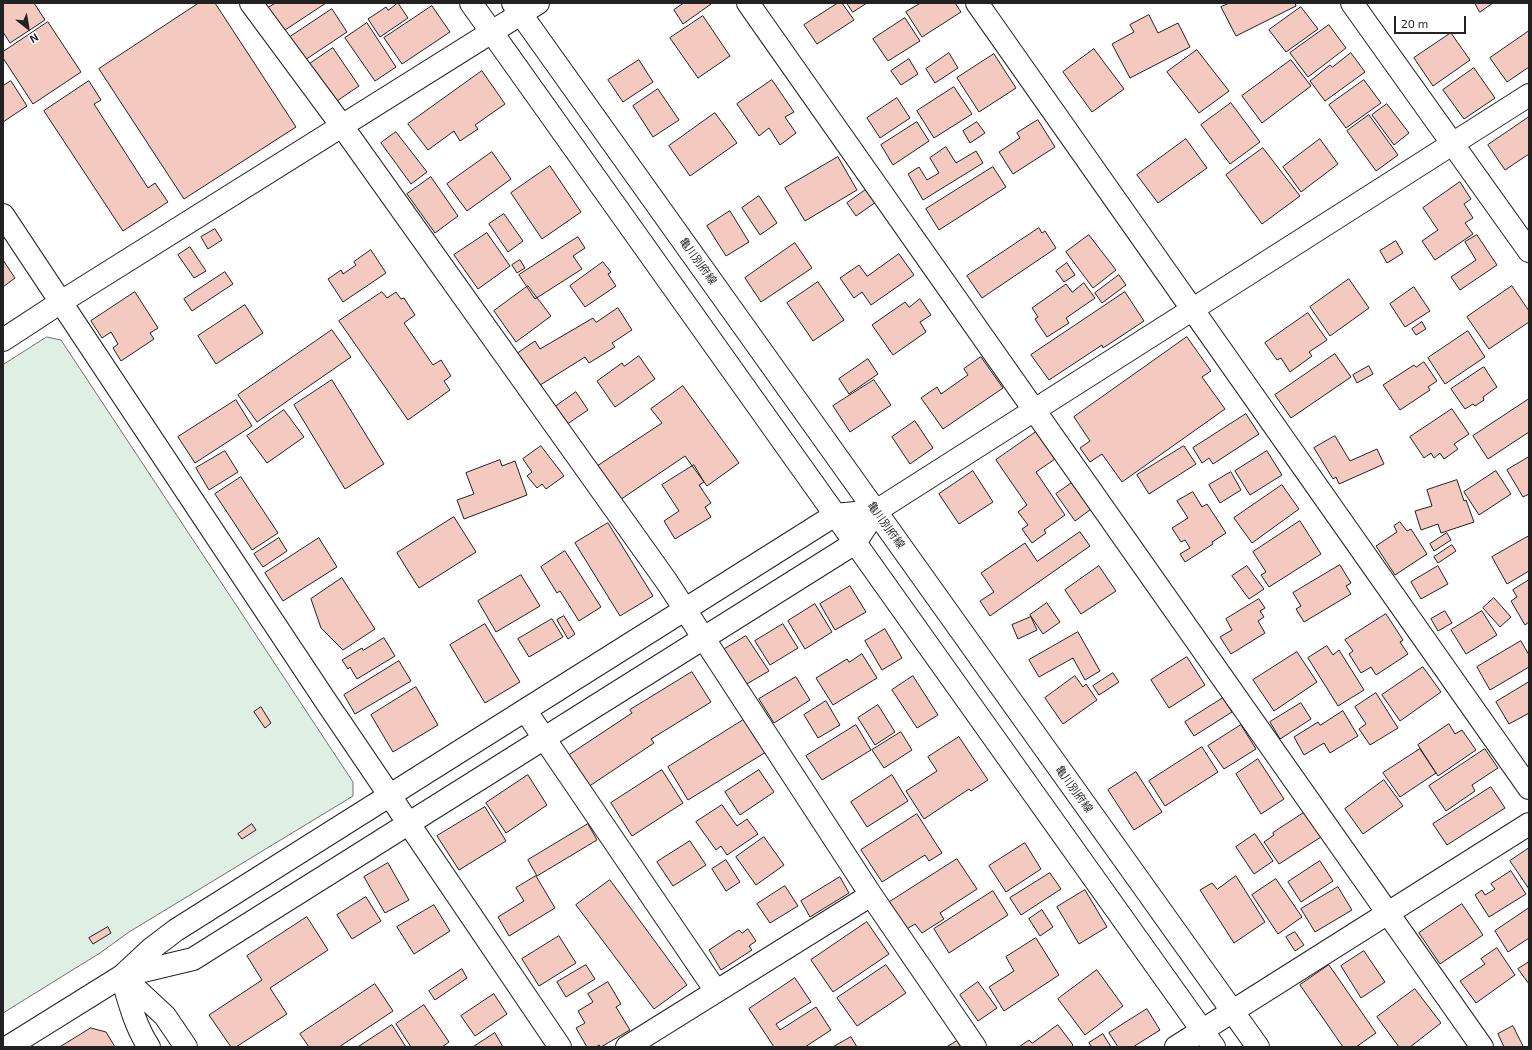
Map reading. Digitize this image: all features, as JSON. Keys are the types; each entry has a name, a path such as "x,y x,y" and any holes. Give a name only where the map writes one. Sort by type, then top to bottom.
{"street":[{"path":"251,3 342,126 662,576 975,1047"},
{"path":"471,3 1208,1039"},
{"path":"748,3 1482,1047"},
{"path":"977,3 1529,788"},
{"path":"1352,3 1529,251"},
{"path":"3,340 61,302 492,32 524,7"},
{"name":"亀川別府線","path":"524,7 876,511 1258,1047"},
{"path":"122,976 193,959 855,543 876,511 1529,95"},
{"path":"3,215 560,1047"},
{"path":"8,1047 122,976 151,949 176,930 835,515 876,511"},
{"path":"525,710 716,990"},
{"path":"1176,1047 1208,1039 1233,1011 1529,824"},
{"path":"627,1047 716,990 872,894"},
{"path":"122,976 135,1019 142,1036 149,1047"},
{"path":"122,976 165,1016 186,1047"}],"green space":[{"path":"47,337 61,340 353,782 353,796 129,932 100,953 3,1013 3,365"}],"building":[{"path":"3,3 34,3 45,20 10,43 3,32"},
{"path":"199,3 215,3 296,127 184,199 99,69"},
{"path":"276,3 326,3 282,32 266,9"},
{"path":"398,3 408,18 380,37 368,19 386,7 388,10"},
{"path":"684,3 711,4 683,24 674,10"},
{"path":"838,3 842,3 854,20 817,44 804,25"},
{"path":"847,3 867,3 853,12"},
{"path":"921,3 955,3 961,12 922,37 906,12"},
{"path":"1230,3 1295,3 1296,6 1236,36 1221,7"},
{"path":"1475,3 1493,3 1480,12"},
{"path":"432,6 450,32 402,64 384,38"},
{"path":"1301,7 1318,29 1286,52 1269,30"},
{"path":"332,9 347,32 302,62 287,39"},
{"path":"1149,15 1158,33 1178,23 1190,47 1130,78 1112,44 1134,32 1130,25"},
{"path":"703,16 730,56 698,78 670,38"},
{"path":"905,18 920,41 888,61 873,39"},
{"path":"48,22 81,72 33,104 3,58 3,52"},
{"path":"367,23 396,67 375,81 345,38"},
{"path":"1329,25 1346,48 1308,77 1290,53"},
{"path":"1529,31 1529,67 1507,82 1490,58"},
{"path":"1451,33 1470,60 1433,86 1414,58"},
{"path":"333,48 359,86 334,103 308,65"},
{"path":"1094,49 1124,89 1092,112 1063,72"},
{"path":"1197,50 1229,91 1199,113 1167,72"},
{"path":"949,53 958,68 935,83 926,69"},
{"path":"1351,53 1365,72 1325,101 1310,81 1330,65 1332,67"},
{"path":"994,54 1016,88 979,112 957,78"},
{"path":"909,59 918,74 901,85 891,71"},
{"path":"639,60 653,82 623,102 608,80"},
{"path":"1291,60 1311,86 1262,123 1242,96"},
{"path":"1474,68 1495,98 1464,119 1443,90"},
{"path":"482,71 505,104 475,125 478,129 460,141 454,131 428,150 408,124"},
{"path":"772,80 794,112 785,117 796,133 780,145 769,128 759,136 737,104"},
{"path":"1364,80 1381,103 1346,128 1329,105"},
{"path":"11,81 27,106 3,122 3,86"},
{"path":"89,81 101,100 94,104 148,188 155,183 168,202 123,231 44,111"},
{"path":"954,87 972,114 934,138 917,111"},
{"path":"658,89 679,120 653,137 633,106"},
{"path":"897,98 910,118 880,138 867,118"},
{"path":"1231,103 1260,142 1230,164 1201,125"},
{"path":"1387,104 1409,133 1394,145 1372,115"},
{"path":"715,113 737,143 690,176 669,146"},
{"path":"1369,115 1398,155 1376,171 1347,131"},
{"path":"1529,117 1529,154 1505,170 1488,145"},
{"path":"1038,120 1055,147 1013,174 999,152 1020,138 1017,133"},
{"path":"917,122 929,141 893,165 881,145"},
{"path":"977,122 985,133 970,143 963,131"},
{"path":"396,132 427,172 411,184 381,143"},
{"path":"1186,139 1207,168 1158,203 1137,175"},
{"path":"1320,139 1338,164 1301,192 1283,167"},
{"path":"946,147 956,163 976,151 983,163 923,200 908,174 919,167 927,180 939,173 930,158"},
{"path":"1263,148 1300,196 1262,224 1226,175"},
{"path":"492,152 511,179 467,211 447,184"},
{"path":"838,157 857,190 805,221 785,188"},
{"path":"550,166 581,212 542,239 511,193"},
{"path":"993,167 1006,187 939,230 926,209"},
{"path":"431,177 458,216 435,233 407,194"},
{"path":"1460,182 1471,199 1464,204 1473,218 1465,223 1473,234 1435,260 1422,241 1438,230 1423,208"},
{"path":"867,189 876,202 856,216 847,203"},
{"path":"759,196 777,223 760,235 742,208"},
{"path":"730,211 749,242 726,256 707,226"},
{"path":"504,214 523,241 508,252 489,224"},
{"path":"1039,228 1042,233 1045,231 1056,248 982,298 967,276"},
{"path":"215,229 222,240 208,249 201,237"},
{"path":"487,233 510,266 478,289 454,255"},
{"path":"1089,235 1116,270 1093,288 1066,252"},
{"path":"1477,235 1497,265 1460,290 1451,277 1476,260 1465,242"},
{"path":"578,237 585,248 573,256 582,269 535,299 519,275"},
{"path":"1396,241 1403,253 1387,263 1380,251"},
{"path":"795,243 812,268 761,302 745,278"},
{"path":"190,247 206,271 194,278 178,255"},
{"path":"371,250 386,273 343,302 328,279 341,270 343,274 356,265 354,262"},
{"path":"899,254 914,275 871,305 862,292 854,298 840,278 859,265 867,276"},
{"path":"3,260 15,278 3,287"},
{"path":"520,260 525,268 517,273 512,265"},
{"path":"603,262 611,272 608,274 616,286 585,307 570,286"},
{"path":"1067,263 1075,275 1064,282 1056,271"},
{"path":"225,272 233,284 192,311 184,299"},
{"path":"1119,275 1126,285 1102,303 1095,293"},
{"path":"1349,279 1369,308 1330,336 1310,307"},
{"path":"818,282 844,320 813,341 787,303"},
{"path":"1084,283 1095,298 1066,318 1069,323 1047,337 1035,319 1038,317 1032,308 1066,284 1072,292"},
{"path":"528,286 551,316 516,342 494,311"},
{"path":"1512,286 1529,311 1529,322 1489,349 1467,317"},
{"path":"1414,287 1430,311 1405,327 1390,304"},
{"path":"135,292 158,328 150,333 154,339 121,361 113,348 118,344 111,332 102,338 91,321"},
{"path":"382,292 387,298 396,292 401,299 404,298 415,315 404,323 433,365 441,360 451,376 444,381 450,390 408,420 339,321"},
{"path":"1125,292 1144,321 1103,348 1102,345 1049,380 1031,355"},
{"path":"920,299 931,315 920,322 926,332 893,355 872,325 905,302 909,307"},
{"path":"245,305 263,333 216,364 198,336"},
{"path":"618,308 632,330 612,343 615,347 589,363 585,357 537,387 516,354 535,341 540,349 593,318 596,322"},
{"path":"1308,313 1327,340 1309,352 1312,356 1290,372 1281,358 1277,360 1265,343"},
{"path":"1422,322 1426,329 1416,335 1412,329"},
{"path":"332,330 351,357 257,422 238,395"},
{"path":"1468,331 1485,357 1445,384 1428,358"},
{"path":"1187,337 1211,371 1202,377 1225,409 1122,482 1102,454 1090,462 1080,448 1090,441 1074,417"},
{"path":"1335,354 1351,377 1291,418 1275,395"},
{"path":"639,356 655,379 615,407 597,381 622,363 624,366"},
{"path":"981,357 1003,388 943,429 921,398 937,387 941,394 968,375 964,369"},
{"path":"868,359 878,374 849,394 839,379"},
{"path":"1424,362 1437,381 1428,387 1430,390 1400,410 1383,385 1414,365 1416,367"},
{"path":"1369,366 1373,374 1357,383 1353,375"},
{"path":"1484,367 1497,387 1483,397 1484,400 1475,406 1473,404 1465,409 1451,389"},
{"path":"332,380 384,464 345,489 294,405"},
{"path":"874,380 891,405 850,432 833,406"},
{"path":"683,386 739,463 707,486 685,456 614,504 591,470 662,423 651,409"},
{"path":"576,392 588,410 560,429 548,412"},
{"path":"1529,399 1529,432 1488,459 1473,436"},
{"path":"236,400 252,426 195,463 178,437"},
{"path":"1452,409 1469,434 1454,444 1458,449 1444,459 1440,453 1434,458 1431,453 1424,458 1410,437"},
{"path":"284,410 304,437 267,463 247,436"},
{"path":"1246,414 1259,434 1213,464 1209,458 1202,463 1193,448"},
{"path":"915,421 933,448 910,464 892,437"},
{"path":"1036,432 1055,459 1036,472 1065,515 1044,530 1046,533 1032,543 1022,529 1028,525 1018,512 1027,505 996,460"},
{"path":"1335,436 1350,461 1377,449 1384,464 1339,484 1336,477 1333,479 1314,448"},
{"path":"541,446 564,476 546,489 542,484 537,488 527,476 532,472 523,459"},
{"path":"1184,446 1196,464 1149,494 1137,475"},
{"path":"225,451 238,472 209,490 196,468"},
{"path":"1267,451 1282,475 1250,495 1235,471"},
{"path":"1529,457 1529,494 1523,497 1507,470"},
{"path":"500,460 502,466 515,461 527,495 464,519 457,500 474,494 466,473"},
{"path":"694,465 704,482 699,485 711,503 705,507 711,517 675,539 664,521 679,511 662,485"},
{"path":"973,471 993,502 959,524 939,494"},
{"path":"1496,471 1511,494 1479,515 1464,492"},
{"path":"1231,472 1241,490 1220,503 1209,485"},
{"path":"241,477 278,533 252,550 215,494"},
{"path":"1076,480 1094,507 1075,521 1056,494"},
{"path":"1457,480 1464,501 1466,500 1474,522 1441,533 1438,524 1421,530 1415,511 1432,506 1427,490"},
{"path":"1282,485 1299,509 1252,543 1234,518"},
{"path":"1193,492 1202,507 1207,504 1226,533 1212,542 1213,544 1185,562 1180,554 1190,548 1185,540 1181,542 1172,528 1188,518 1177,501"},
{"path":"454,517 476,552 419,588 397,553"},
{"path":"1300,521 1321,554 1269,587 1261,575 1266,572 1253,552"},
{"path":"1400,522 1407,531 1411,529 1427,554 1395,575 1376,546 1397,532 1394,526"},
{"path":"608,523 653,596 620,616 575,543"},
{"path":"1080,532 1090,546 990,616 980,601 994,592 981,573 1025,543 1037,561"},
{"path":"1447,533 1451,540 1434,551 1430,544"},
{"path":"1529,536 1529,571 1507,584 1492,557"},
{"path":"279,538 287,551 263,567 254,554"},
{"path":"319,538 337,567 283,601 265,573"},
{"path":"1452,545 1456,551 1438,563 1434,557"},
{"path":"565,551 601,607 579,621 560,591 557,593 541,567"},
{"path":"1340,565 1351,583 1346,586 1351,594 1304,622 1296,609 1301,606 1293,593"},
{"path":"1099,566 1116,591 1081,614 1065,590"},
{"path":"1247,566 1264,589 1249,599 1232,576"},
{"path":"1438,566 1448,584 1421,599 1411,582"},
{"path":"521,575 540,606 496,632 478,601"},
{"path":"342,578 375,629 343,650 321,628 311,599"},
{"path":"1529,580 1529,622 1525,625 1511,601 1517,597 1513,590"},
{"path":"850,586 866,612 835,630 820,604"},
{"path":"1494,598 1511,617 1500,627 1483,608"},
{"path":"1259,599 1265,608 1260,611 1264,617 1258,621 1265,633 1231,654 1220,637 1232,630 1226,619"},
{"path":"1047,603 1060,622 1043,634 1030,615"},
{"path":"815,604 832,632 805,649 788,621"},
{"path":"1445,611 1452,623 1438,631 1431,619"},
{"path":"1482,611 1497,635 1466,654 1451,630"},
{"path":"1386,614 1403,640 1400,642 1408,654 1376,675 1371,667 1361,673 1349,654 1353,651 1345,640"},
{"path":"564,616 575,634 568,639 557,620"},
{"path":"1031,617 1037,630 1018,639 1012,625"},
{"path":"552,619 563,637 529,657 518,639"},
{"path":"485,624 520,682 485,703 450,645"},
{"path":"783,624 798,648 770,665 755,641"},
{"path":"885,629 902,658 882,670 865,641"},
{"path":"1078,632 1100,671 1085,680 1073,658 1039,677 1029,660"},
{"path":"746,636 769,671 745,685 723,650"},
{"path":"384,638 395,656 357,679 350,667 348,669 342,660 362,648 363,650"},
{"path":"1521,641 1529,655 1529,667 1490,690 1477,667"},
{"path":"1327,646 1333,655 1339,650 1364,690 1338,706 1308,658"},
{"path":"1297,652 1317,682 1274,711 1253,680"},
{"path":"862,654 877,678 833,705 816,678 847,659 849,662"},
{"path":"1187,657 1205,685 1169,708 1151,680"},
{"path":"399,661 411,681 355,714 344,695"},
{"path":"1423,667 1441,692 1400,721 1382,695"},
{"path":"692,672 711,702 651,739 654,743 585,789 564,758 632,713 630,710"},
{"path":"1113,673 1119,682 1099,695 1093,686"},
{"path":"913,676 938,715 917,728 892,690"},
{"path":"1075,676 1083,687 1086,684 1097,700 1063,724 1045,698"},
{"path":"796,677 810,700 774,723 759,699"},
{"path":"1529,682 1529,713 1509,724 1496,702"},
{"path":"416,687 438,725 393,752 371,715"},
{"path":"1376,693 1398,728 1370,745 1359,729 1366,724 1355,707"},
{"path":"1223,698 1232,712 1194,736 1185,722"},
{"path":"826,701 840,725 818,738 804,715"},
{"path":"1301,703 1311,719 1280,739 1270,722"},
{"path":"878,705 895,732 875,745 858,718"},
{"path":"261,707 271,723 265,728 254,712"},
{"path":"1343,711 1358,736 1330,753 1324,743 1304,755 1294,737 1318,722 1320,725"},
{"path":"745,719 766,752 688,800 668,767"},
{"path":"1449,724 1455,734 1462,730 1476,750 1438,776 1418,745"},
{"path":"856,725 871,750 822,780 806,756"},
{"path":"1241,725 1256,749 1224,769 1208,746"},
{"path":"901,732 912,750 884,768 872,750"},
{"path":"959,737 988,780 971,791 969,789 924,819 906,791 937,771 928,757"},
{"path":"1202,747 1218,772 1165,806 1149,781"},
{"path":"1420,749 1436,773 1400,797 1383,773"},
{"path":"1485,749 1498,768 1472,785 1475,791 1446,811 1429,786"},
{"path":"1258,759 1284,799 1261,814 1236,774"},
{"path":"662,770 683,803 632,836 611,803"},
{"path":"759,770 774,792 740,815 725,792"},
{"path":"1136,772 1162,812 1134,830 1108,790"},
{"path":"528,775 547,805 506,833 486,803"},
{"path":"892,775 908,801 867,827 851,802"},
{"path":"1384,780 1403,806 1363,834 1345,809"},
{"path":"1491,787 1505,808 1447,845 1433,824"},
{"path":"722,805 737,826 747,819 758,834 727,855 721,846 716,850 696,822"},
{"path":"485,807 506,841 459,870 437,836"},
{"path":"1305,812 1321,837 1279,864 1264,842 1274,835 1273,833"},
{"path":"917,814 942,853 929,861 925,855 882,882 861,850"},
{"path":"252,824 256,830 242,839 238,834"},
{"path":"588,824 597,840 537,876 528,860"},
{"path":"1255,834 1273,861 1254,874 1236,847"},
{"path":"764,837 784,865 756,885 736,857"},
{"path":"690,841 706,865 673,886 657,862"},
{"path":"1025,843 1041,869 1006,892 989,866"},
{"path":"1529,848 1529,889 1510,861"},
{"path":"957,859 977,889 940,913 944,919 922,933 915,924 905,930 888,903"},
{"path":"726,860 740,882 726,891 712,869"},
{"path":"1320,861 1333,881 1301,902 1288,882"},
{"path":"388,863 409,900 385,913 364,877"},
{"path":"1511,871 1526,894 1489,917 1475,895 1482,890 1485,895 1495,889 1491,884"},
{"path":"1050,873 1061,889 1021,915 1010,898"},
{"path":"536,876 555,908 509,936 498,917 524,901 516,888"},
{"path":"1236,876 1265,922 1234,943 1200,890 1212,883 1217,889"},
{"path":"840,877 849,893 810,917 801,901"},
{"path":"1276,879 1302,917 1278,934 1252,895"},
{"path":"610,880 687,985 654,1009 576,905"},
{"path":"785,886 798,906 770,923 757,904"},
{"path":"1338,887 1352,910 1315,932 1301,909"},
{"path":"1085,890 1107,927 1079,944 1057,907"},
{"path":"993,891 1008,915 949,953 934,929"},
{"path":"366,897 381,921 352,939 337,915"},
{"path":"1462,904 1483,935 1440,964 1419,933"},
{"path":"434,905 450,931 414,954 397,927"},
{"path":"1529,908 1529,938 1508,952 1495,931"},
{"path":"1042,910 1053,927 1040,936 1029,919"},
{"path":"307,917 328,950 270,988 287,1014 236,1047 231,1047 209,1015 262,980 247,956"},
{"path":"867,922 889,954 833,992 811,960"},
{"path":"108,927 111,933 93,944 89,938"},
{"path":"748,929 756,941 749,946 752,950 721,970 709,950 739,930 742,933"},
{"path":"1295,932 1304,945 1295,951 1286,937"},
{"path":"559,936 576,963 539,986 522,959"},
{"path":"1036,938 1059,975 1004,1011 989,987 1014,971 1006,957"},
{"path":"1497,948 1515,975 1476,1003 1460,981 1485,964 1481,959"},
{"path":"1364,951 1385,982 1361,998 1341,966"},
{"path":"1529,962 1529,984 1518,969"},
{"path":"586,965 595,979 566,997 557,982"},
{"path":"886,965 906,993 857,1026 837,998"},
{"path":"1329,965 1376,1033 1356,1047 1343,1047 1300,985"},
{"path":"462,969 467,978 435,1000 429,991"},
{"path":"1097,970 1123,1006 1085,1035 1058,999"},
{"path":"795,978 811,1002 776,1024 780,1030 816,1007 831,1030 805,1047 774,1047 749,1009"},
{"path":"608,982 621,1004 616,1007 630,1030 601,1047 599,1045 596,1047 587,1047 576,1028 585,1023 578,1011 593,1002 588,994"},
{"path":"978,982 997,1008 978,1021 960,995"},
{"path":"375,984 393,1011 339,1047 309,1047 300,1034"},
{"path":"1415,989 1441,1023 1410,1047 1399,1047 1377,1017"},
{"path":"494,994 507,1014 475,1036 461,1016"},
{"path":"424,1005 449,1042 442,1047 411,1047 396,1024"},
{"path":"1147,1009 1160,1030 1133,1047 1118,1047 1109,1033"},
{"path":"392,1025 406,1047 358,1047"},
{"path":"1058,1025 1073,1045 1071,1047 1019,1047 1029,1040 1032,1043"},
{"path":"1513,1026 1523,1046 1504,1047 1498,1034"},
{"path":"91,1028 106,1032 115,1047 60,1047"},
{"path":"495,1033 503,1047 473,1047"},
{"path":"1103,1034 1111,1047 1092,1047 1089,1043"},
{"path":"851,1037 857,1047 833,1047"},
{"path":"957,1041 961,1047 947,1047"}]}
